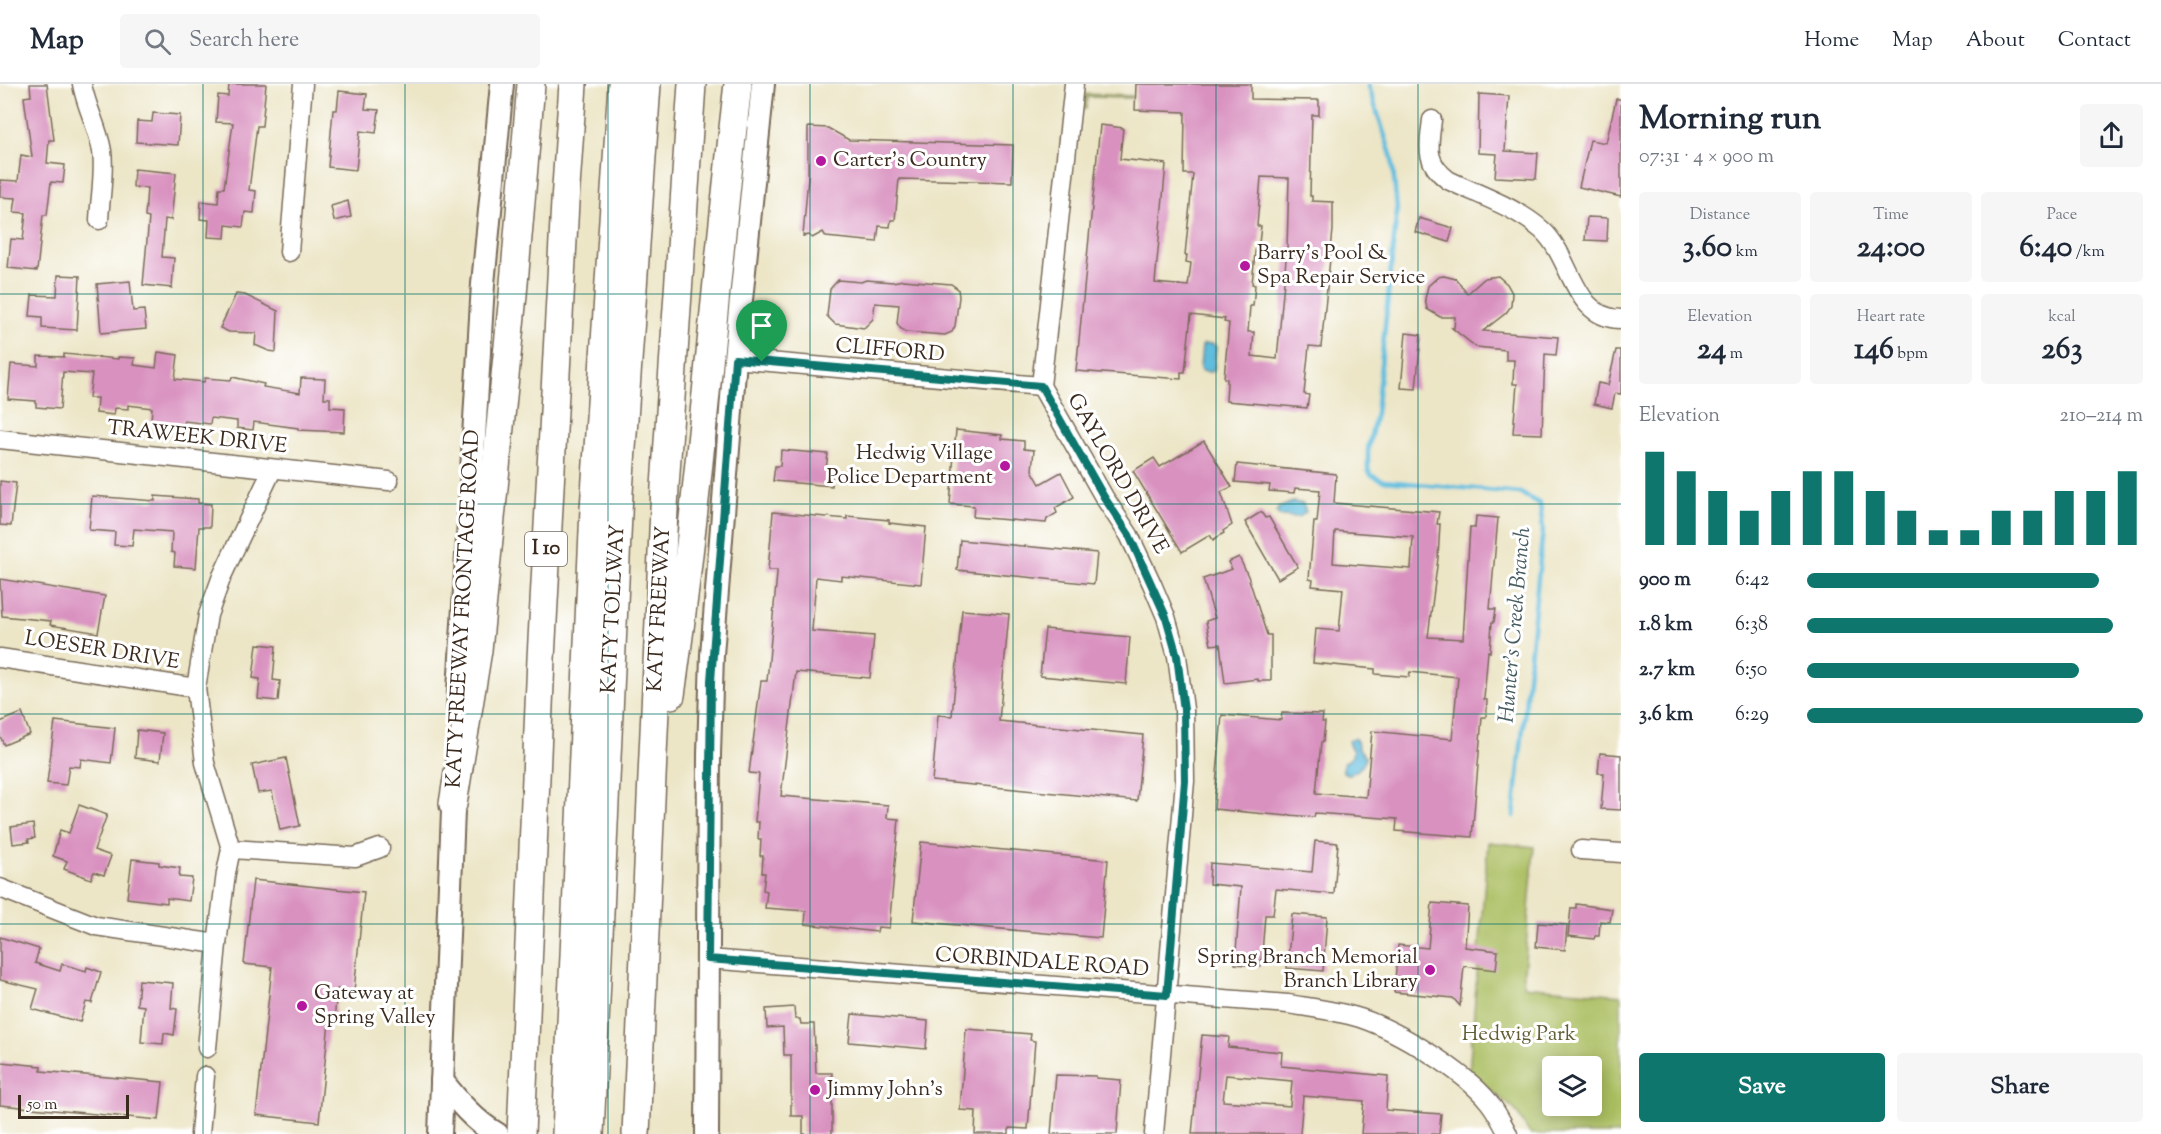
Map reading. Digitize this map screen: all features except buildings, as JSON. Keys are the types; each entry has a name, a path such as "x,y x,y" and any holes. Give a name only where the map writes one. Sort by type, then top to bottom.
{"highway":[{"path":"453,804 478,650 531,84"},
{"name":"I 10","path":"521,1134 542,624 573,84"},
{"name":"KATY TOLLWAY","path":"590,1134 580,1097 595,485 622,84"},
{"name":"KATY TOLLWAY","path":"566,1134 580,1097 647,84"},
{"name":"KATY FREEWAY","path":"636,1134 667,464 692,84"},
{"path":"649,848 684,601 738,84"}],"main road":[{"name":"KATY FREEWAY FRONTAGE ROAD","path":"440,1134 453,804 477,373 502,84"},
{"path":"707,1134 711,681 735,359 763,84"},
{"path":"442,1080 459,1102 482,1125 497,1134"},
{"path":"692,1134 697,1129 707,1104"}],"street":[{"path":"82,84 103,153 99,220"},
{"path":"289,252 303,84"},
{"name":"GAYLORD DRIVE","path":"1074,84 1041,386 1104,497 1129,535 1166,617 1177,656 1184,710 1185,781 1154,1134"},
{"path":"1432,120 1429,148 1431,162 1437,171 1448,180 1527,219 1544,232 1558,249 1590,309 1603,317 1621,319"},
{"name":"CLIFFORD","path":"735,359 1041,386"},
{"name":"TRAWEEK DRIVE","path":"0,439 389,481"},
{"path":"207,1048 217,944 231,849 205,763 196,688 208,615 222,576 272,470"},
{"name":"LOESER DRIVE","path":"0,658 196,688"},
{"path":"231,849 355,857 380,848"},
{"path":"1581,850 1621,853"},
{"path":"0,888 96,926 217,944"},
{"name":"CORBINDALE ROAD","path":"708,959 1299,1006 1338,1012 1382,1026 1418,1046 1479,1092 1498,1115 1508,1134"},
{"path":"200,1134 205,1076"}],"green space":[{"path":"1081,94 1132,96 1132,98 1087,97 1086,109 1079,108"},
{"name":"Hedwig Park","path":"1488,842 1534,847 1523,986 1621,995 1621,1134 1530,1134 1515,1110 1469,1072"}],"water":[{"path":"1204,344 1213,344 1216,347 1214,370 1211,372 1202,371 1200,368"},
{"path":"1293,502 1303,504 1306,512 1299,517 1280,516 1277,513 1278,508"},
{"path":"1354,738 1358,748 1366,757 1359,768 1348,774 1343,772 1343,764 1352,757 1353,751 1349,741"}],"waterway":[{"name":"Hunter's Creek Branch","path":"1368,84 1392,158 1397,210 1376,413 1368,449 1368,470 1371,475 1384,481 1520,493 1540,504 1543,529 1514,816"}],"place":[{"name":"Carter's Country","path":"821,161"},
{"name":"Barry's Pool & Spa Repair Service","path":"1245,266"},
{"name":"Hedwig Village Police Department","path":"1005,466"},
{"name":"Spring Branch Memorial Branch Library","path":"1430,970"},
{"name":"Gateway at Spring Valley","path":"302,1006"},
{"name":"Jimmy John's","path":"815,1090"}],"route":[{"path":"735,359 762,362 1041,386 1104,497 1129,535 1166,617 1177,656 1184,710 1185,781 1167,995 708,959 712,655 735,359"}]}
